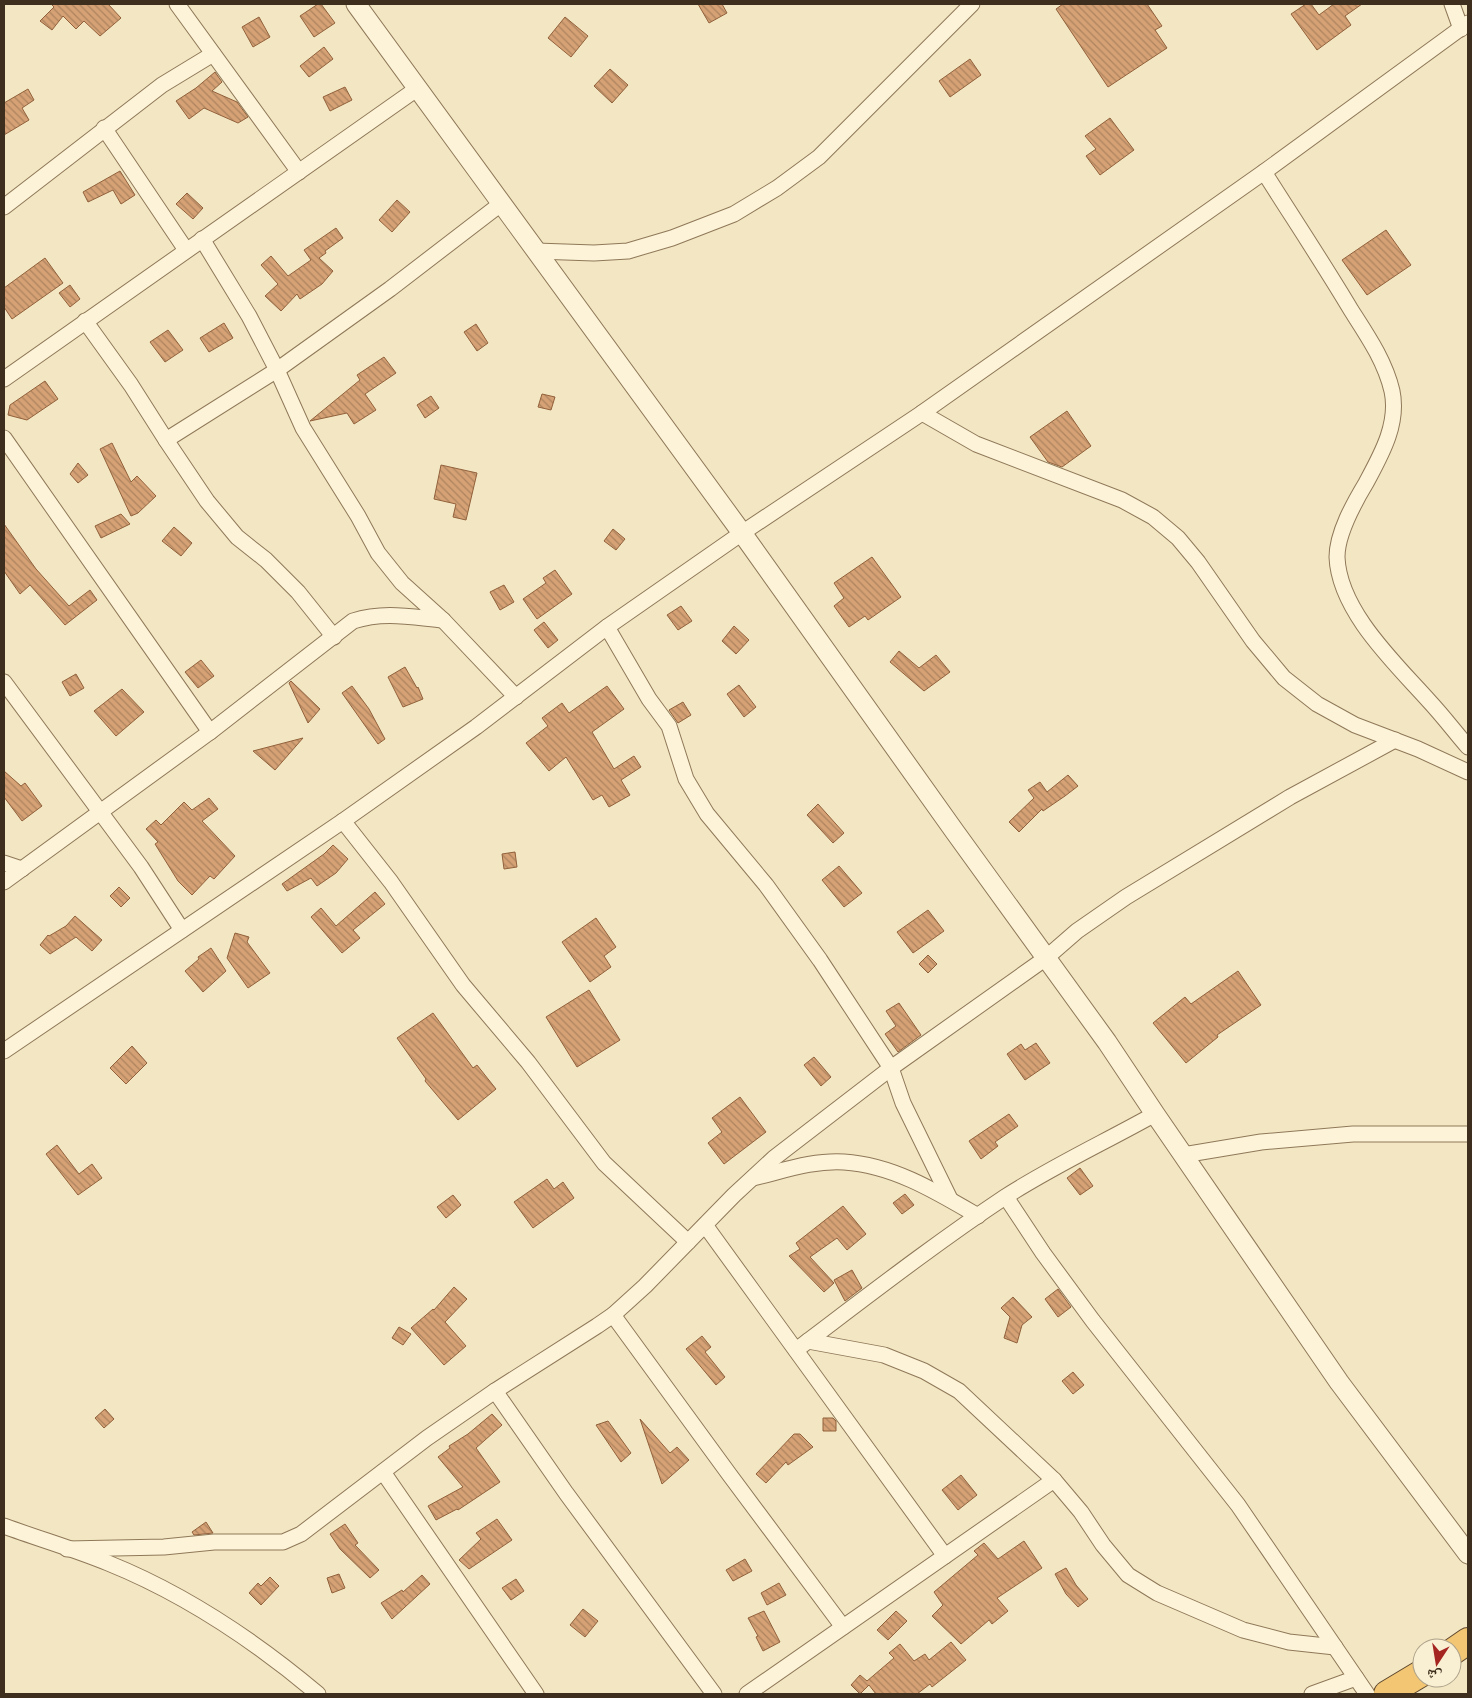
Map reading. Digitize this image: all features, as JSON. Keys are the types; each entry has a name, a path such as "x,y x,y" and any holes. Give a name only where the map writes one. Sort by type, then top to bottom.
{"highway":[{"path":"1387,1694 1412,1679"}],"street":[{"path":"177,4 299,172"},
{"path":"356,4 742,533 1107,1042 1339,1382 1468,1554"},
{"path":"536,251 594,253 628,251 672,238 734,214 778,188 819,157 972,4"},
{"path":"4,1051 343,821 476,727 607,627 742,533 922,413 1264,172 1464,26 1452,4"},
{"path":"4,205 60,165 104,128 162,86 213,54"},
{"path":"4,379 418,88"},
{"path":"104,128 186,250"},
{"path":"1264,172 1379,354 1392,391 1393,414 1387,443 1350,510 1337,556 1341,578 1350,604 1370,633 1440,712 1468,747"},
{"path":"166,440 277,370 390,289 502,203"},
{"path":"202,239 249,316 277,370 303,428 358,516 378,553 402,583 443,620 516,696"},
{"path":"85,321 131,385 166,440 236,537 266,560 298,592 334,637"},
{"path":"922,413 976,444 1122,500 1153,518 1178,538 1198,562 1253,641 1284,678 1317,704 1355,725 1395,740 1468,772"},
{"path":"4,438 210,732"},
{"path":"4,882 210,732 353,621 369,616 386,615 443,620"},
{"path":"607,627 649,699 669,726 686,779 707,814 766,885 820,960 891,1068 903,1103 950,1199"},
{"path":"4,682 141,867 182,930"},
{"path":"67,1548 164,1547 214,1542 283,1542 302,1534 428,1438 495,1391 613,1315 645,1286 705,1224 774,1158 891,1068 1046,958 1078,931 1126,897 1290,797 1395,740"},
{"path":"343,821 391,882 463,985 534,1070 604,1163 688,1242"},
{"path":"4,863 22,869"},
{"path":"802,1346 905,1266 1006,1197 1061,1164 1155,1114"},
{"path":"1183,1155 1261,1142 1353,1134 1468,1134"},
{"path":"752,1178 806,1165 843,1162 879,1167 950,1199 978,1216"},
{"path":"1006,1197 1043,1253 1093,1321 1238,1505 1367,1694"},
{"path":"705,1224 802,1346 945,1556"},
{"path":"613,1315 843,1627"},
{"path":"802,1346 884,1355 924,1371 959,1391 1054,1480 1081,1512 1103,1545 1128,1575 1157,1593 1243,1630 1288,1642 1335,1647"},
{"path":"495,1391 566,1493 714,1694"},
{"path":"383,1472 536,1694"},
{"path":"747,1694 1054,1480"},
{"path":"4,1526 107,1563 137,1576 219,1620 318,1694"},
{"path":"1312,1694 1356,1678"}],"building":[{"path":"51,4 108,4 121,18 100,36 84,21 76,29 63,16 52,30 40,21 54,7"},
{"path":"321,4 335,23 314,37 300,16"},
{"path":"698,4 722,4 727,13 709,23"},
{"path":"1063,4 1147,4 1162,26 1155,30 1167,48 1108,87 1056,9"},
{"path":"1306,4 1311,4 1319,15 1334,4 1362,4 1345,16 1351,25 1317,50 1291,14"},
{"path":"259,17 270,37 253,47 242,27"},
{"path":"565,17 588,36 571,57 548,38"},
{"path":"324,47 333,59 309,77 300,66"},
{"path":"970,59 981,75 950,97 939,81"},
{"path":"610,69 628,85 612,103 594,86"},
{"path":"215,72 222,82 212,91 237,102 248,117 238,123 204,108 189,119 176,101 196,88"},
{"path":"345,87 352,100 330,111 323,97"},
{"path":"28,89 34,100 22,108 29,120 4,135 4,103"},
{"path":"1110,118 1134,150 1100,175 1086,156 1096,149 1085,136"},
{"path":"120,171 135,195 121,204 113,190 88,202 83,192"},
{"path":"187,193 203,208 193,219 176,204"},
{"path":"397,200 410,212 392,232 379,220"},
{"path":"336,228 343,238 325,251 326,253 319,258 333,271 322,284 300,299 297,294 281,311 265,296 278,284 261,265 271,256 288,276 311,260 304,250"},
{"path":"1386,230 1411,265 1367,295 1342,260"},
{"path":"45,258 63,283 12,319 4,307 4,288"},
{"path":"70,285 80,299 70,307 59,293"},
{"path":"224,323 233,338 209,352 200,338"},
{"path":"476,324 488,343 477,351 464,332"},
{"path":"168,330 183,350 165,362 150,342"},
{"path":"384,357 396,373 365,394 376,410 354,424 347,413 310,421 360,380 357,375"},
{"path":"45,381 58,399 27,420 8,415 10,405"},
{"path":"542,394 555,397 551,410 538,407"},
{"path":"431,396 439,408 425,418 417,405"},
{"path":"1067,411 1091,446 1062,467 1048,462 1030,437"},
{"path":"112,443 131,482 137,476 156,496 138,513 131,516 100,449"},
{"path":"78,463 88,475 78,483 70,474"},
{"path":"441,465 477,473 466,520 453,517 456,504 434,499"},
{"path":"121,514 130,524 101,538 95,526"},
{"path":"4,524 36,569 69,606 90,590 97,600 65,625 30,585 20,594 4,571"},
{"path":"174,527 192,543 181,556 162,541"},
{"path":"613,529 625,539 616,550 604,541"},
{"path":"872,557 901,597 868,620 865,616 849,627 834,606 844,598 834,583"},
{"path":"555,570 572,594 537,619 523,599 546,583 543,578"},
{"path":"504,585 514,602 500,610 490,592"},
{"path":"681,606 692,621 678,630 667,615"},
{"path":"544,622 558,640 548,648 534,630"},
{"path":"734,626 749,640 736,654 722,641"},
{"path":"899,651 919,668 936,655 950,672 924,691 890,662"},
{"path":"201,660 214,676 198,688 185,672"},
{"path":"405,667 418,687 423,699 403,707 388,677"},
{"path":"76,674 84,688 70,696 62,682"},
{"path":"291,681 320,709 308,723 289,683"},
{"path":"739,685 756,707 744,717 727,694"},
{"path":"352,686 369,709 385,739 378,744 342,693"},
{"path":"607,686 624,709 592,732 614,769 634,756 641,767 621,780 630,795 609,807 602,795 593,800 566,757 549,771 526,743 548,726 542,718 562,703 569,713"},
{"path":"122,689 144,712 116,736 94,711"},
{"path":"683,702 691,715 678,723 669,710"},
{"path":"303,738 275,770 253,751"},
{"path":"4,771 21,786 25,783 42,806 22,821 4,797"},
{"path":"1068,775 1078,786 1043,811 1042,809 1019,832 1009,822 1034,798 1028,790 1040,782 1047,792"},
{"path":"209,798 218,809 202,821 235,856 214,879 210,876 192,895 178,881 155,844 158,842 146,829 156,820 161,825 184,802 192,810"},
{"path":"818,804 844,833 833,843 807,815"},
{"path":"333,845 348,859 336,873 317,886 311,878 287,891 282,884 324,854"},
{"path":"515,852 517,867 504,869 502,854"},
{"path":"839,866 862,893 844,907 822,880"},
{"path":"119,887 130,898 121,907 110,896"},
{"path":"375,892 385,904 353,930 360,938 342,953 311,917 321,908 336,926"},
{"path":"928,910 944,931 913,953 897,932"},
{"path":"75,916 102,940 92,951 76,937 50,954 40,945 48,935 66,926"},
{"path":"596,918 616,947 604,956 611,967 590,982 562,942"},
{"path":"235,933 249,937 247,942 270,973 248,988 227,958"},
{"path":"211,948 226,971 203,992 185,971 199,959 198,957"},
{"path":"928,955 937,964 928,973 919,964"},
{"path":"1238,971 1261,1005 1217,1035 1218,1037 1186,1063 1153,1023 1185,997 1191,1004"},
{"path":"589,990 620,1040 577,1067 546,1017"},
{"path":"899,1003 921,1035 898,1052 885,1034 896,1026 886,1011"},
{"path":"433,1013 473,1068 477,1065 496,1089 458,1120 425,1081 426,1079 397,1038"},
{"path":"1036,1043 1050,1063 1025,1080 1007,1054 1021,1044 1025,1050"},
{"path":"132,1046 147,1063 126,1084 110,1068"},
{"path":"814,1057 831,1077 821,1086 804,1065"},
{"path":"740,1097 766,1132 724,1164 708,1143 722,1132 712,1118"},
{"path":"1009,1114 1018,1126 995,1142 998,1146 981,1159 969,1141"},
{"path":"57,1145 79,1174 92,1164 102,1178 78,1195 46,1154"},
{"path":"1080,1168 1093,1186 1080,1195 1067,1178"},
{"path":"547,1179 554,1189 563,1182 574,1198 533,1228 514,1202"},
{"path":"905,1194 914,1205 902,1214 893,1203"},
{"path":"453,1195 461,1205 446,1218 437,1207"},
{"path":"843,1206 866,1234 847,1250 837,1238 810,1257 834,1283 824,1292 789,1256 800,1249 796,1243"},
{"path":"852,1270 862,1288 845,1301 834,1280"},
{"path":"454,1287 467,1299 445,1322 466,1346 444,1365 411,1328 434,1310"},
{"path":"1058,1289 1071,1307 1058,1317 1045,1299"},
{"path":"1013,1297 1032,1317 1022,1325 1017,1343 1004,1338 1010,1317 1001,1308"},
{"path":"399,1327 411,1334 403,1345 392,1338"},
{"path":"702,1336 711,1347 705,1352 725,1377 716,1385 686,1349"},
{"path":"1073,1372 1084,1385 1073,1394 1062,1381"},
{"path":"105,1409 114,1419 104,1428 95,1418"},
{"path":"492,1414 502,1425 476,1448 500,1482 458,1510 436,1520 428,1506 463,1487 438,1457 450,1448 449,1446 468,1434"},
{"path":"823,1418 833,1418 836,1421 836,1431 823,1431"},
{"path":"640,1419 670,1453 677,1447 689,1460 662,1484"},
{"path":"608,1421 631,1453 621,1462 596,1425"},
{"path":"794,1434 800,1434 813,1447 788,1465 786,1462 766,1483 756,1474"},
{"path":"961,1475 977,1495 958,1510 942,1490"},
{"path":"497,1519 512,1540 469,1569 459,1560 481,1539 476,1533"},
{"path":"206,1522 213,1533 194,1535 192,1532"},
{"path":"345,1524 358,1543 355,1545 379,1570 370,1578 340,1549 330,1534"},
{"path":"1024,1541 1042,1568 997,1598 1008,1611 992,1624 989,1620 961,1644 932,1616 943,1605 934,1592 978,1555 974,1551 984,1543 998,1559"},
{"path":"745,1559 752,1571 733,1581 726,1570"},
{"path":"1066,1568 1076,1585 1088,1599 1078,1607 1066,1594 1055,1574"},
{"path":"339,1574 345,1588 332,1593 327,1578"},
{"path":"422,1575 430,1584 392,1619 381,1603 402,1590 403,1592"},
{"path":"270,1577 279,1586 261,1605 249,1593 258,1583 261,1586"},
{"path":"516,1579 524,1591 511,1600 502,1588"},
{"path":"779,1583 786,1595 767,1605 761,1593"},
{"path":"583,1609 598,1621 585,1637 570,1625"},
{"path":"764,1611 780,1642 763,1651 756,1637 758,1636 748,1618"},
{"path":"896,1611 907,1621 888,1640 877,1630"},
{"path":"951,1642 966,1660 932,1687 930,1684 917,1694 876,1694 869,1685 860,1694 851,1685 860,1675 867,1681 894,1658 889,1653 900,1644 914,1661 925,1654 929,1660"}]}
